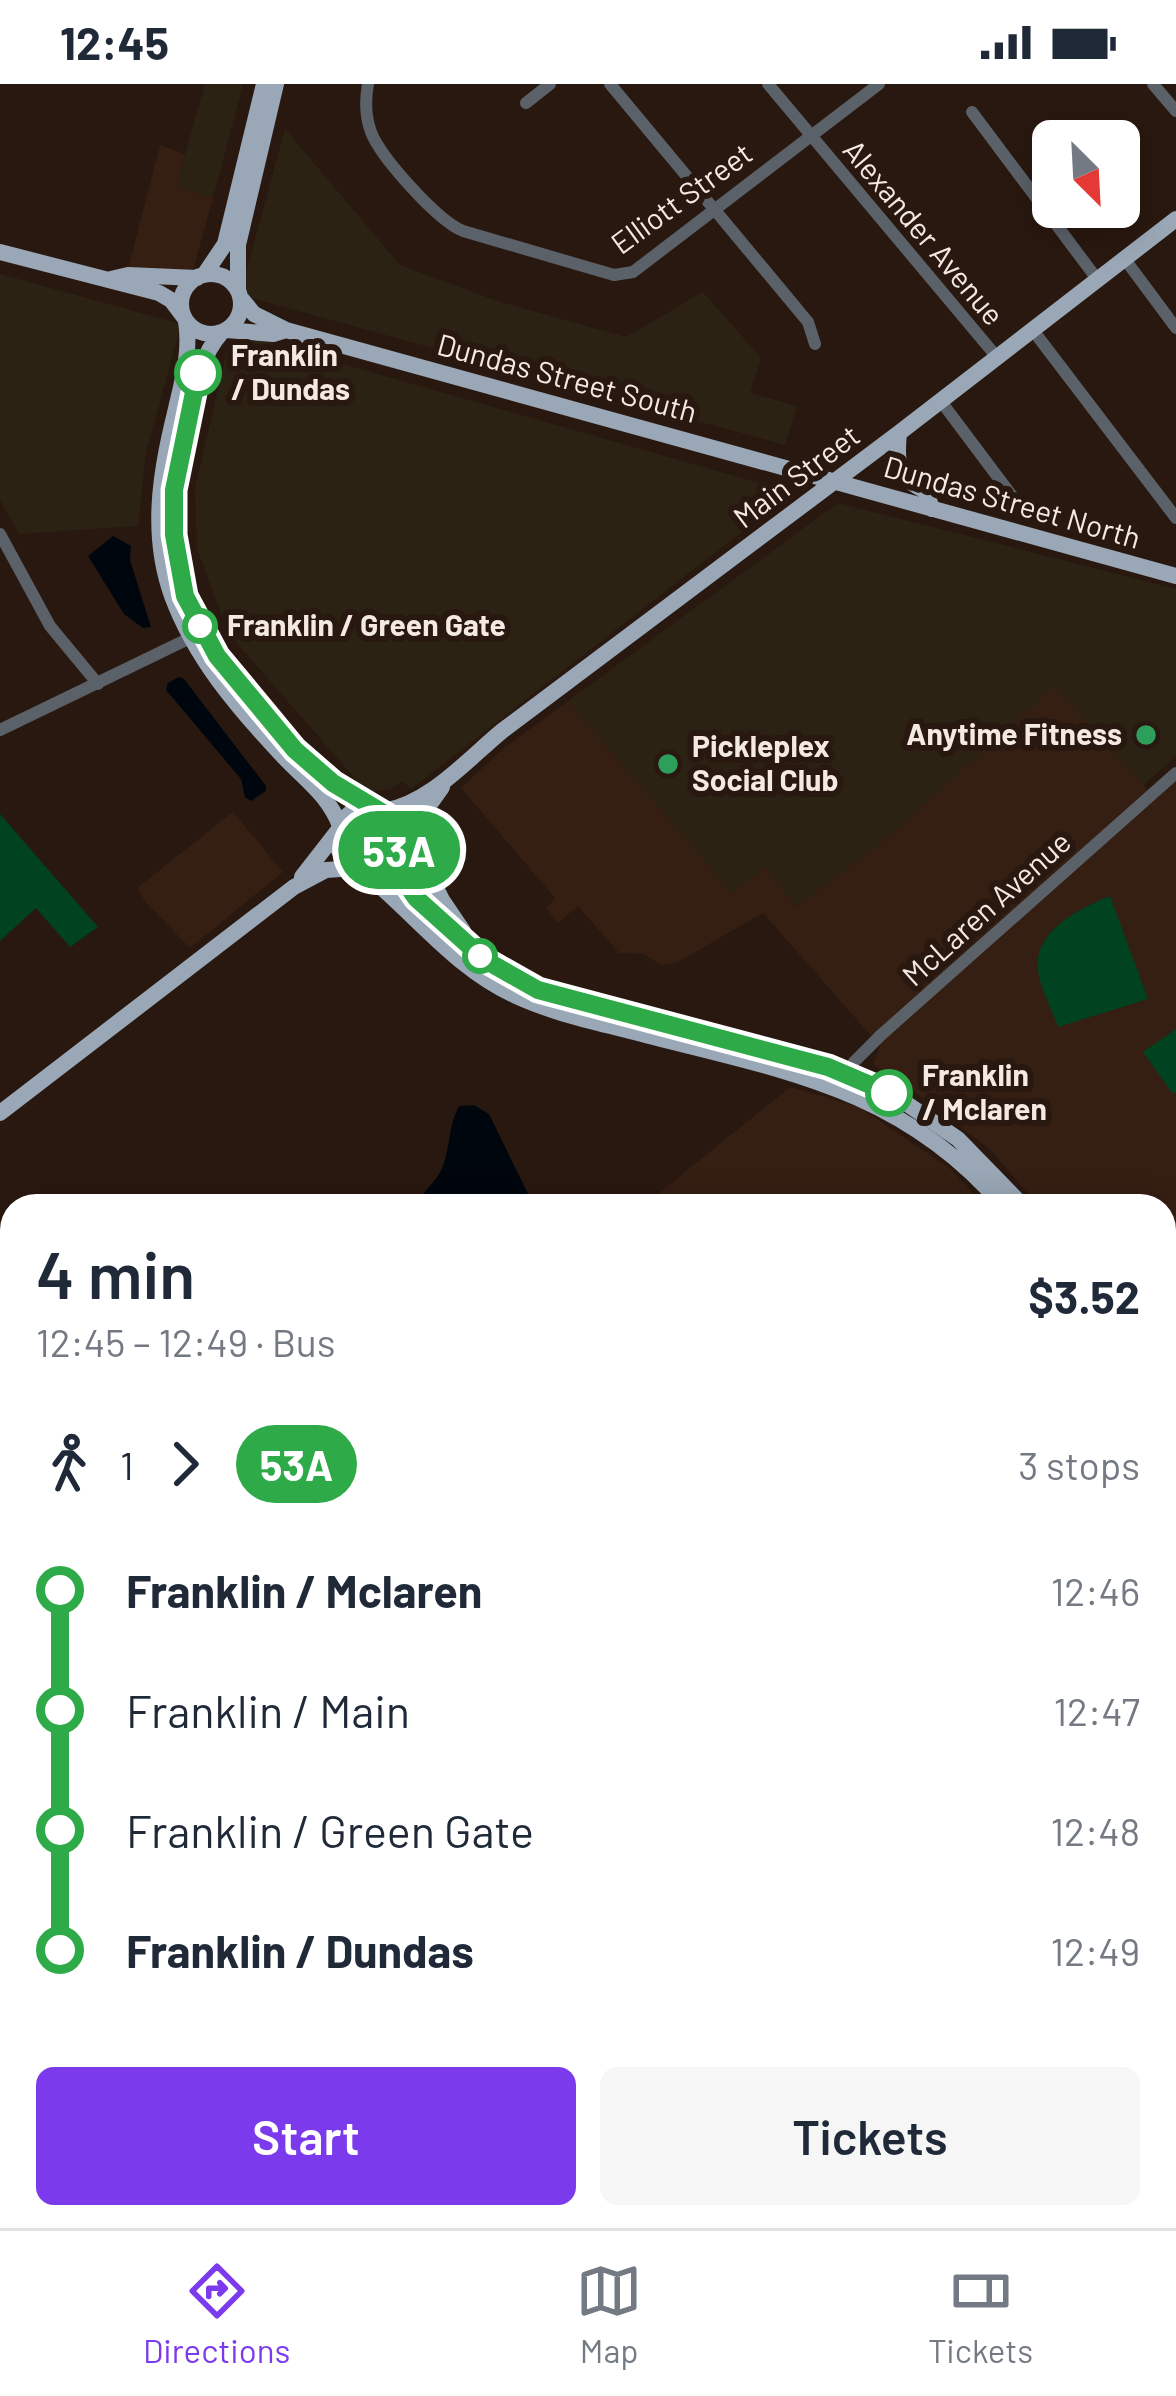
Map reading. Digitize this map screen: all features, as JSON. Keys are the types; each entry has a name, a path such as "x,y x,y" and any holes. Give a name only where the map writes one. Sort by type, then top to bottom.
{"main road":[{"path":"264,84 225,244 184,291 188,354 161,469 159,512 166,575 190,638 249,719 324,795 339,829 342,857 453,956 511,994 562,1014 844,1081 929,1136 992,1194"},
{"path":"276,84 238,245 240,312 199,366 176,472 174,535 185,596 217,656 277,730 333,783 381,810 398,826 403,842 485,960 538,990 897,1097 958,1139 1011,1194"},
{"name":"Main Street","path":"381,810 408,805 449,776 1176,219"},
{"path":"0,252 164,295 202,333 224,331"},
{"path":"111,279 219,275 239,293"},
{"name":"Dundas Street South","path":"239,293 254,314 286,329 834,481"},
{"name":"Dundas Street South","path":"224,331 273,334 286,329"},
{"path":"899,433 898,467 907,481 926,491 932,509"},
{"name":"Dundas Street North","path":"834,481 1176,576"},
{"name":"Main Street","path":"403,842 449,776"},
{"path":"294,887 360,808 381,810"},
{"path":"0,1113 294,887 326,869 383,868 403,842"}],"street":[{"name":"Elliott Street","path":"368,84 366,112 374,138 443,220 463,231 624,275 879,84"},
{"path":"526,103 550,84"},
{"path":"610,84 808,322 815,344"},
{"name":"Alexander Avenue","path":"768,84 996,356"},
{"path":"1153,84 1176,111"},
{"path":"972,112 1097,278"},
{"path":"1124,259 1176,328"},
{"path":"1032,328 1176,518"},
{"path":"940,400 1015,500"},
{"path":"0,534 50,626 98,684"},
{"path":"0,730 190,638"},
{"name":"McLaren Avenue","path":"844,1081 880,1035 1176,773"}],"shaded area":[{"path":"205,84 243,84 213,198 176,187"},
{"path":"285,129 400,265 497,301 626,337 703,292 761,358 750,393 797,406 785,445 240,295"},
{"path":"160,145 185,154 177,187 213,198 189,285 128,269"},
{"path":"0,274 181,324 146,453 138,526 19,534 0,500"},
{"path":"231,332 777,488 788,496 411,789 402,781 391,789 367,792 228,633 197,548 195,489"},
{"path":"838,503 1176,589 1176,756 1143,786 1054,687 883,842 796,907 732,894 568,701"},
{"path":"113,536 131,546 130,560 151,627 143,628 124,614 88,556"},
{"path":"179,677 266,791 251,801 245,797 241,779 166,690"},
{"path":"1054,686 1156,799 1176,781 1176,1194 1028,1194 991,1150 873,1065 880,1046 763,913 678,962 661,965 644,954 619,953 578,906 558,923 546,908 555,898 461,788 504,748 568,701 732,893 765,868 796,907 883,842"},
{"path":"233,812 283,872 190,948 137,888"},
{"path":"790,1087 859,1107 951,1169 974,1194 658,1194"},
{"path":"474,1105 489,1114 528,1194 424,1194 443,1166 459,1106"}],"green space":[{"path":"0,814 98,927 70,947 36,908 0,941"},
{"path":"1110,896 1148,999 1058,1027 1039,977 1043,943 1061,922"},
{"path":"1176,1029 1176,1092 1173,1094 1143,1052"}],"bus line":[{"name":"53A","path":"198,373 174,490 174,535 185,596 217,656 295,750 333,783 393,819 400,836 403,879 416,898 485,960 538,990 828,1067 889,1093"}],"place":[{"name":"Franklin / Dundas","path":"198,373"},
{"name":"Franklin / Green Gate","path":"200,626"},
{"name":"Anytime Fitness","path":"1146,735"},
{"name":"Pickleplex Social Club","path":"668,764"},
{"name":"Franklin / Mclaren","path":"889,1093"}]}
